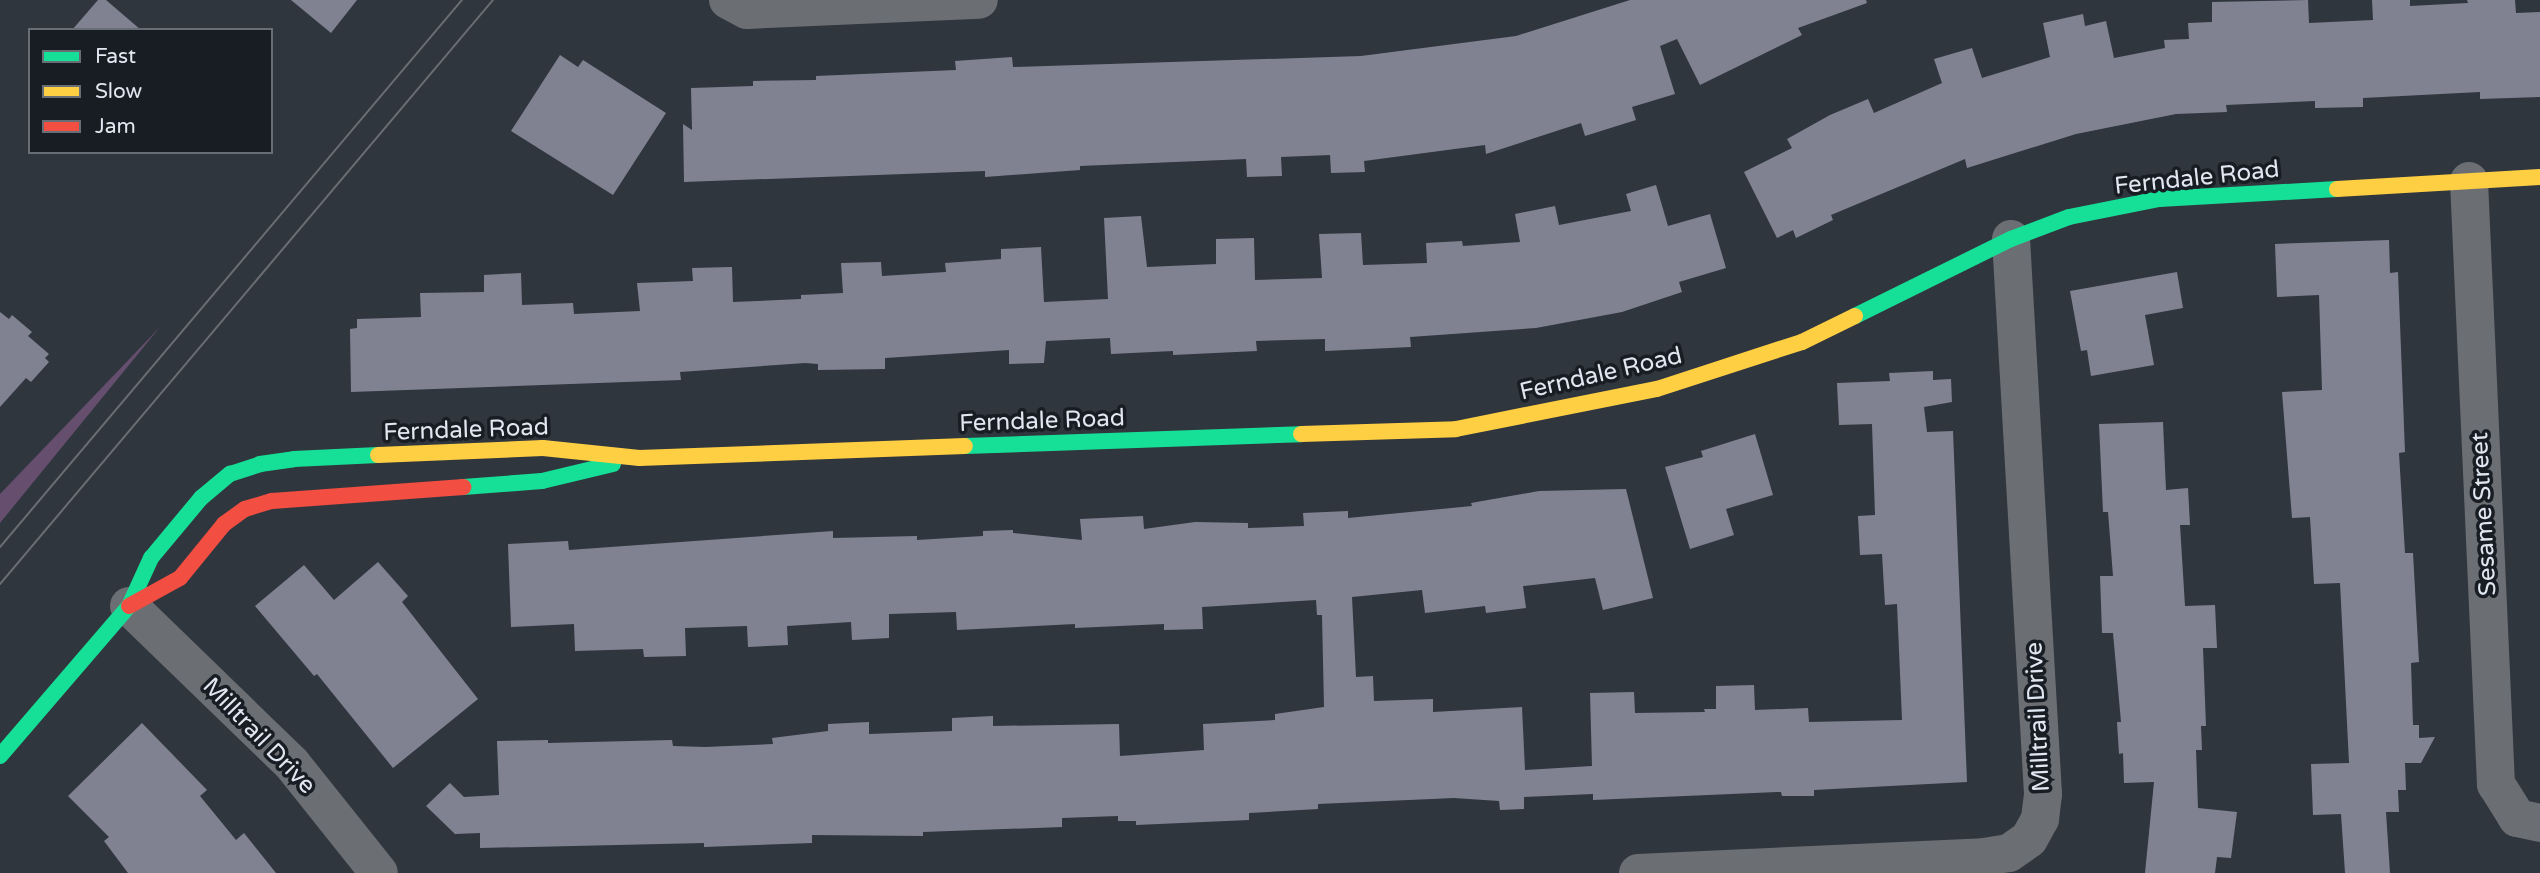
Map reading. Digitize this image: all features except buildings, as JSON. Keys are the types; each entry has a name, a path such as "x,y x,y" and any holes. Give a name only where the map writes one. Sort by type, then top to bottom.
{"street":[{"path":"728,0 747,10 979,0"},
{"name":"Ferndale Road","path":"129,606 151,558 201,498 230,474 260,464 294,459 543,448 639,458 1456,429 1657,389 1802,342 2011,239 2069,217 2159,199 2540,177"},
{"name":"Sesame Street","path":"2469,181 2497,783 2517,818 2540,823"},
{"name":"Milltrail Drive","path":"1638,873 1984,857 2009,853 2029,839 2040,819 2043,794 2011,239"},
{"name":"Ferndale Road","path":"129,606 180,578 224,524 245,509 272,501 541,481 639,458"},
{"path":"0,756 129,606"},
{"name":"Milltrail Drive","path":"129,606 292,764 379,873"}],"shaded area":[{"path":"160,327 0,523 0,494"}],"tram line":[{"path":"0,547 462,0"},
{"path":"0,584 493,0"}],"traffic: fast":[{"path":"1855,316 2011,239 2069,217 2159,199 2337,189"},
{"path":"965,446 1301,434"},
{"path":"0,756 129,606 151,558 201,498 230,474 260,464 294,459 378,455"},
{"path":"463,487 542,481 613,464"}],"traffic: slow":[{"path":"2337,189 2540,177"},
{"path":"1301,434 1456,429 1657,389 1802,342 1855,316"},
{"path":"378,455 543,448 639,458 965,446"}],"traffic: jam":[{"path":"129,606 180,578 224,524 245,509 272,501 463,487"}]}
